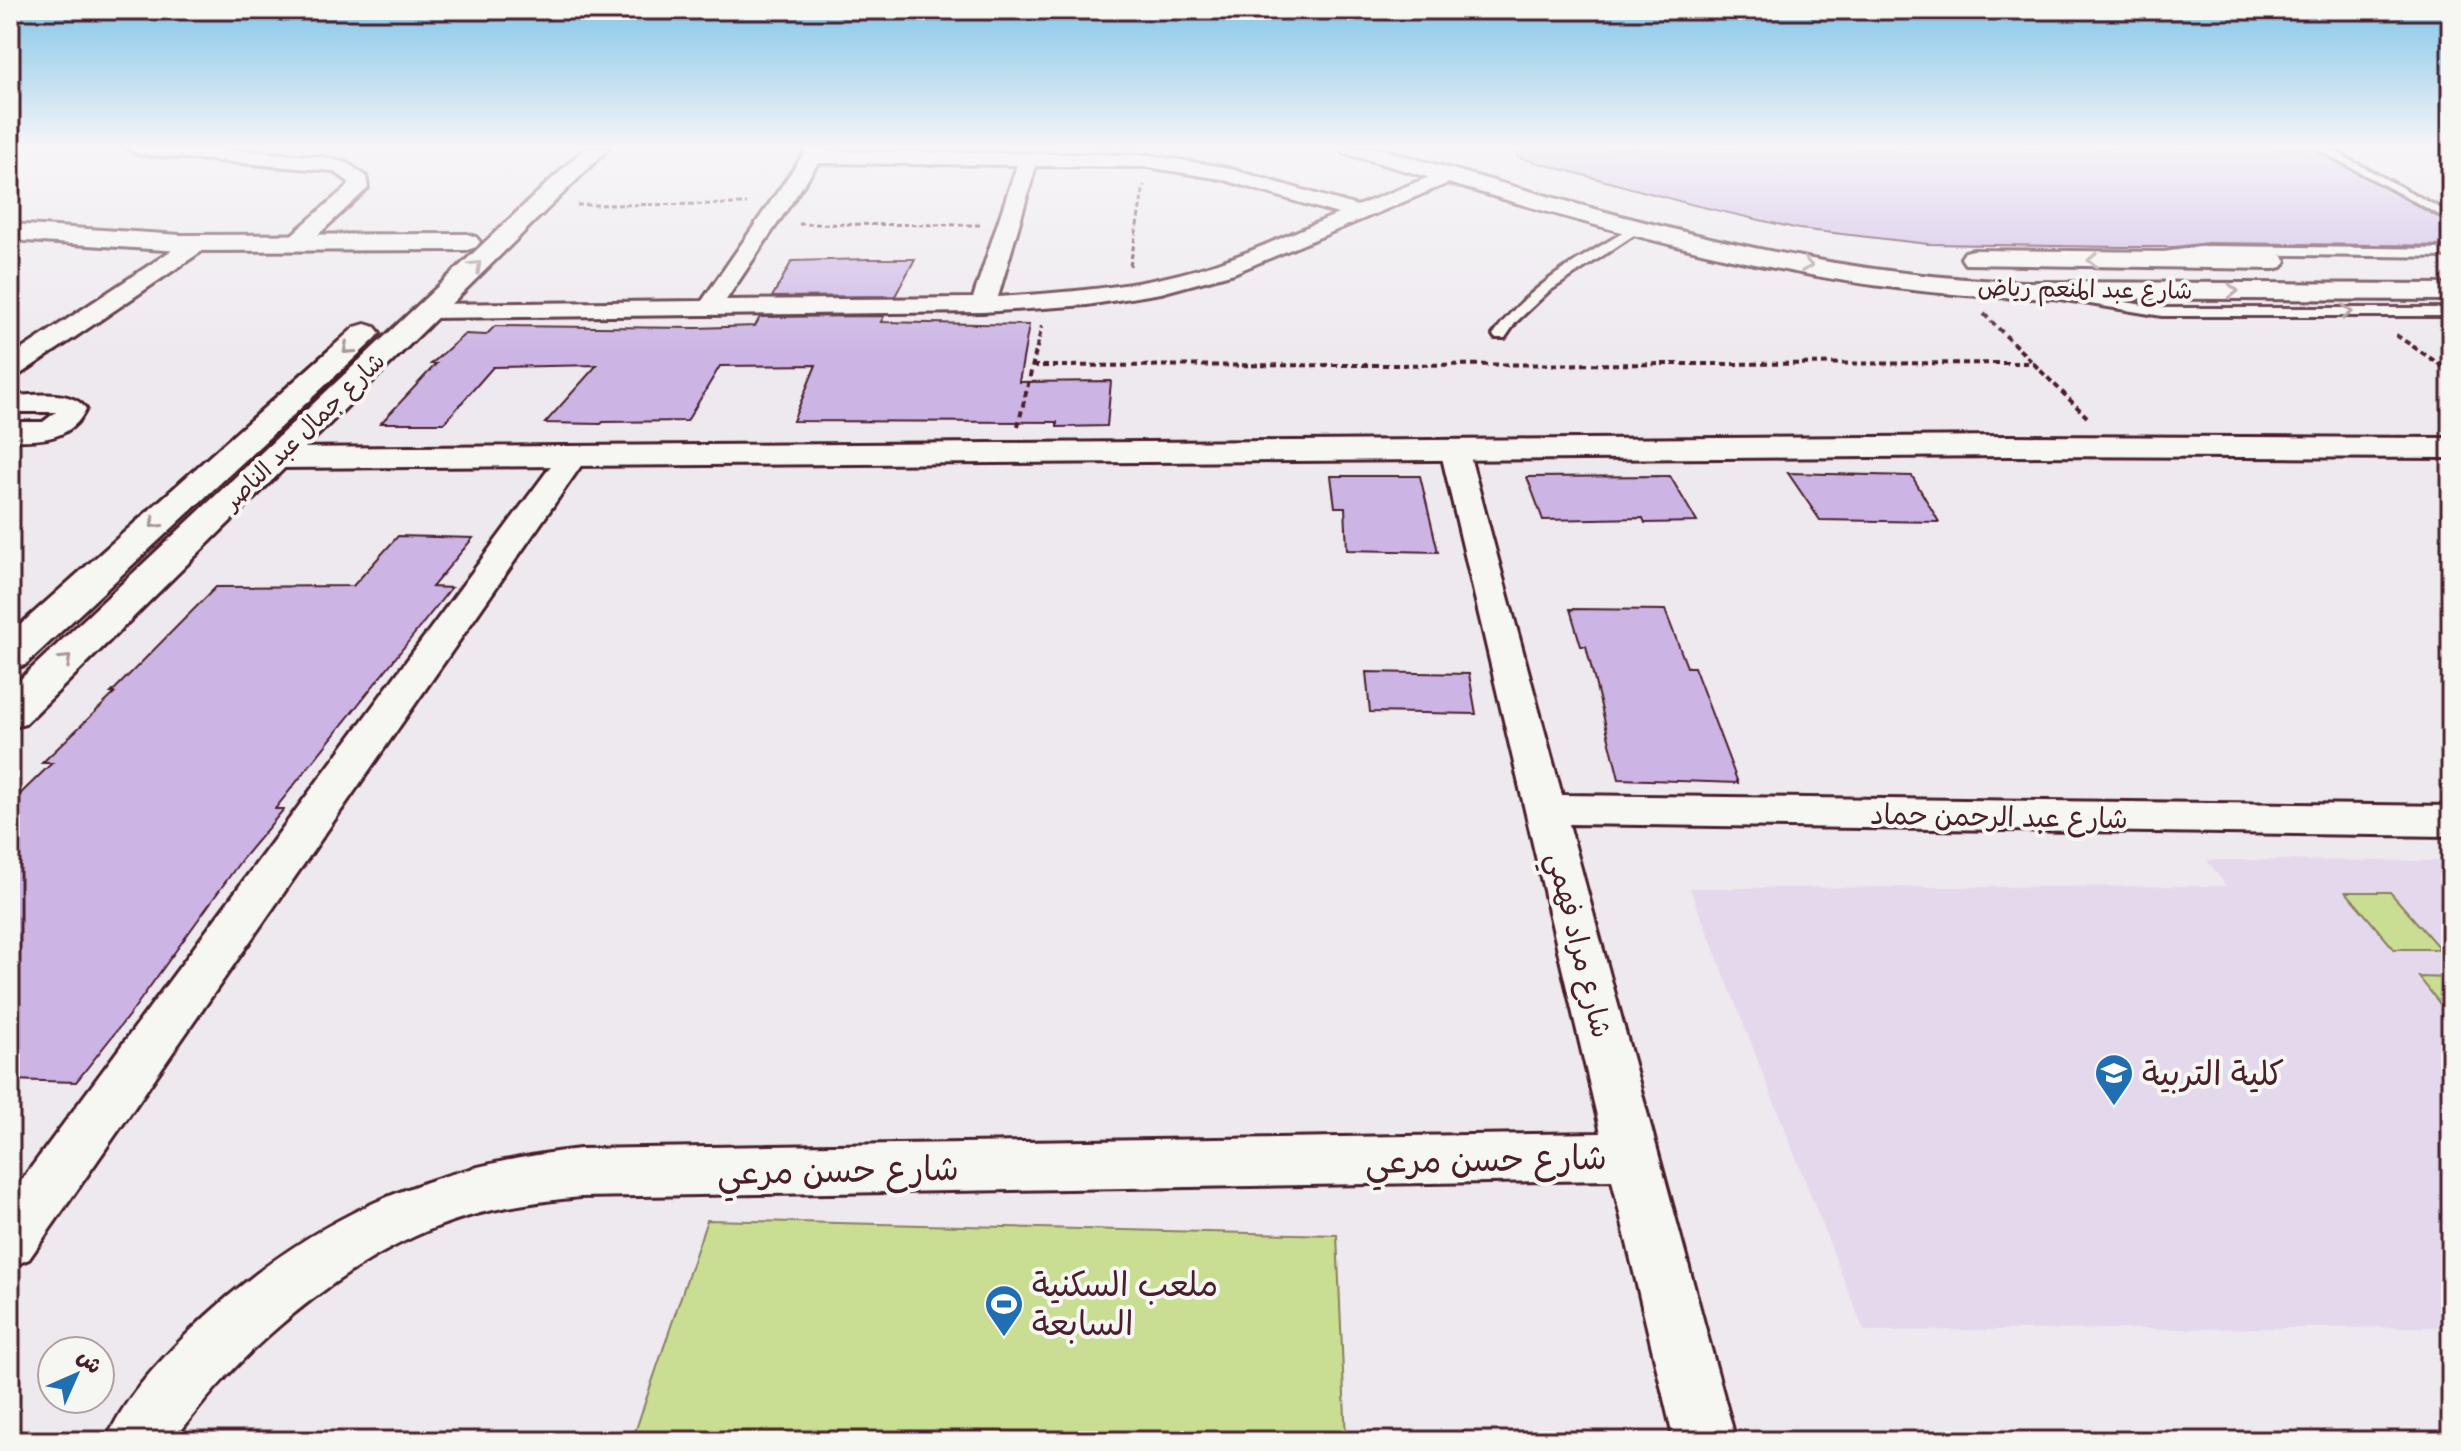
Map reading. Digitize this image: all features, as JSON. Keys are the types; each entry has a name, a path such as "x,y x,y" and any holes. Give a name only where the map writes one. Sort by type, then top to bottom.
{"street":[{"path":"297,242 327,216"},
{"name":"شارع جمال عبد الناصر","path":"10,656 497,216"},
{"name":"شارع جمال عبد الناصر","path":"10,714 529,216"},
{"path":"709,308 772,216"},
{"path":"983,305 1011,216"},
{"path":"430,311 1047,302 1125,293 1226,268 1356,216"},
{"name":"شارع عبد المنعم رياض","path":"1599,216 1794,263 1956,287 2046,293 2140,290 2451,292"},
{"path":"10,232 200,242 467,242"},
{"path":"11,368 200,242"},
{"name":"شارع عبد المنعم رياض","path":"1948,255 2023,261 2151,259 2451,263"},
{"path":"10,404 64,404 72,409 69,417 55,428 10,431"},
{"path":"277,458 1454,449 2451,448"},
{"name":"شارع مراد فهمي","path":"1454,449 1705,1441"},
{"path":"10,1241 572,457"},
{"name":"شارع عبد الرحمن حماد","path":"1547,809 2451,821"},
{"name":"شارع حسن مرعي","path":"137,1441 160,1404 205,1355 307,1273 363,1237 419,1208 476,1190 524,1180 580,1173 1631,1156"}],"lane":[{"path":"1500,335 1507,322 1530,299 1640,227"},
{"path":"2151,259 2207,250 2451,253"},
{"path":"2046,293 2152,311 2451,312"}],"path":[{"path":"1125,293 1138,216"},
{"path":"766,224 1008,225"},
{"path":"1956,287 2116,446"},
{"path":"1012,453 1047,302"},
{"path":"2362,312 2451,372"},
{"path":"1032,366 2033,363"}],"shaded area":[{"name":"كلية التربية","path":"2207,860 2451,861 2451,1327 1864,1331 1690,888 2226,886"}],"green space":[{"path":"2346,892 2390,892 2440,949 2394,949"},
{"path":"2419,977 2451,978 2451,1018"},
{"name":"ملعب السكنية السابعة","path":"707,1220 1337,1235 1346,1441 632,1441"}],"building":[{"path":"1741,216 2436,216 2451,224 2451,246 1928,244 1799,229"},
{"path":"915,259 895,296 772,297 792,261"},
{"path":"884,316 881,322 1029,325 1019,382 1111,381 1107,426 1057,427 1057,422 793,421 816,365 720,366 687,421 601,424 545,423 597,365 493,367 444,423 381,423 436,364 431,364 465,334 486,335 495,326 696,328 755,326 760,317"},
{"path":"1788,473 1912,476 1939,522 1820,520"},
{"path":"1331,476 1420,476 1438,552 1347,550 1345,507 1335,507"},
{"path":"1670,476 1697,522 1645,523 1643,518 1543,520 1527,477"},
{"path":"398,536 473,538 432,587 451,588 275,809 284,809 242,859 133,1010 76,1082 10,1080 10,804 52,763 42,763 115,693 111,693 216,587 353,586"},
{"path":"1570,609 1665,610 1687,667 1694,667 1738,783 1619,779 1586,646 1581,646"},
{"path":"1366,672 1469,674 1476,714 1370,712"}],"place":[{"name":"كلية التربية","path":"2114,1107"},
{"name":"ملعب السكنية السابعة","path":"1004,1338"}]}
